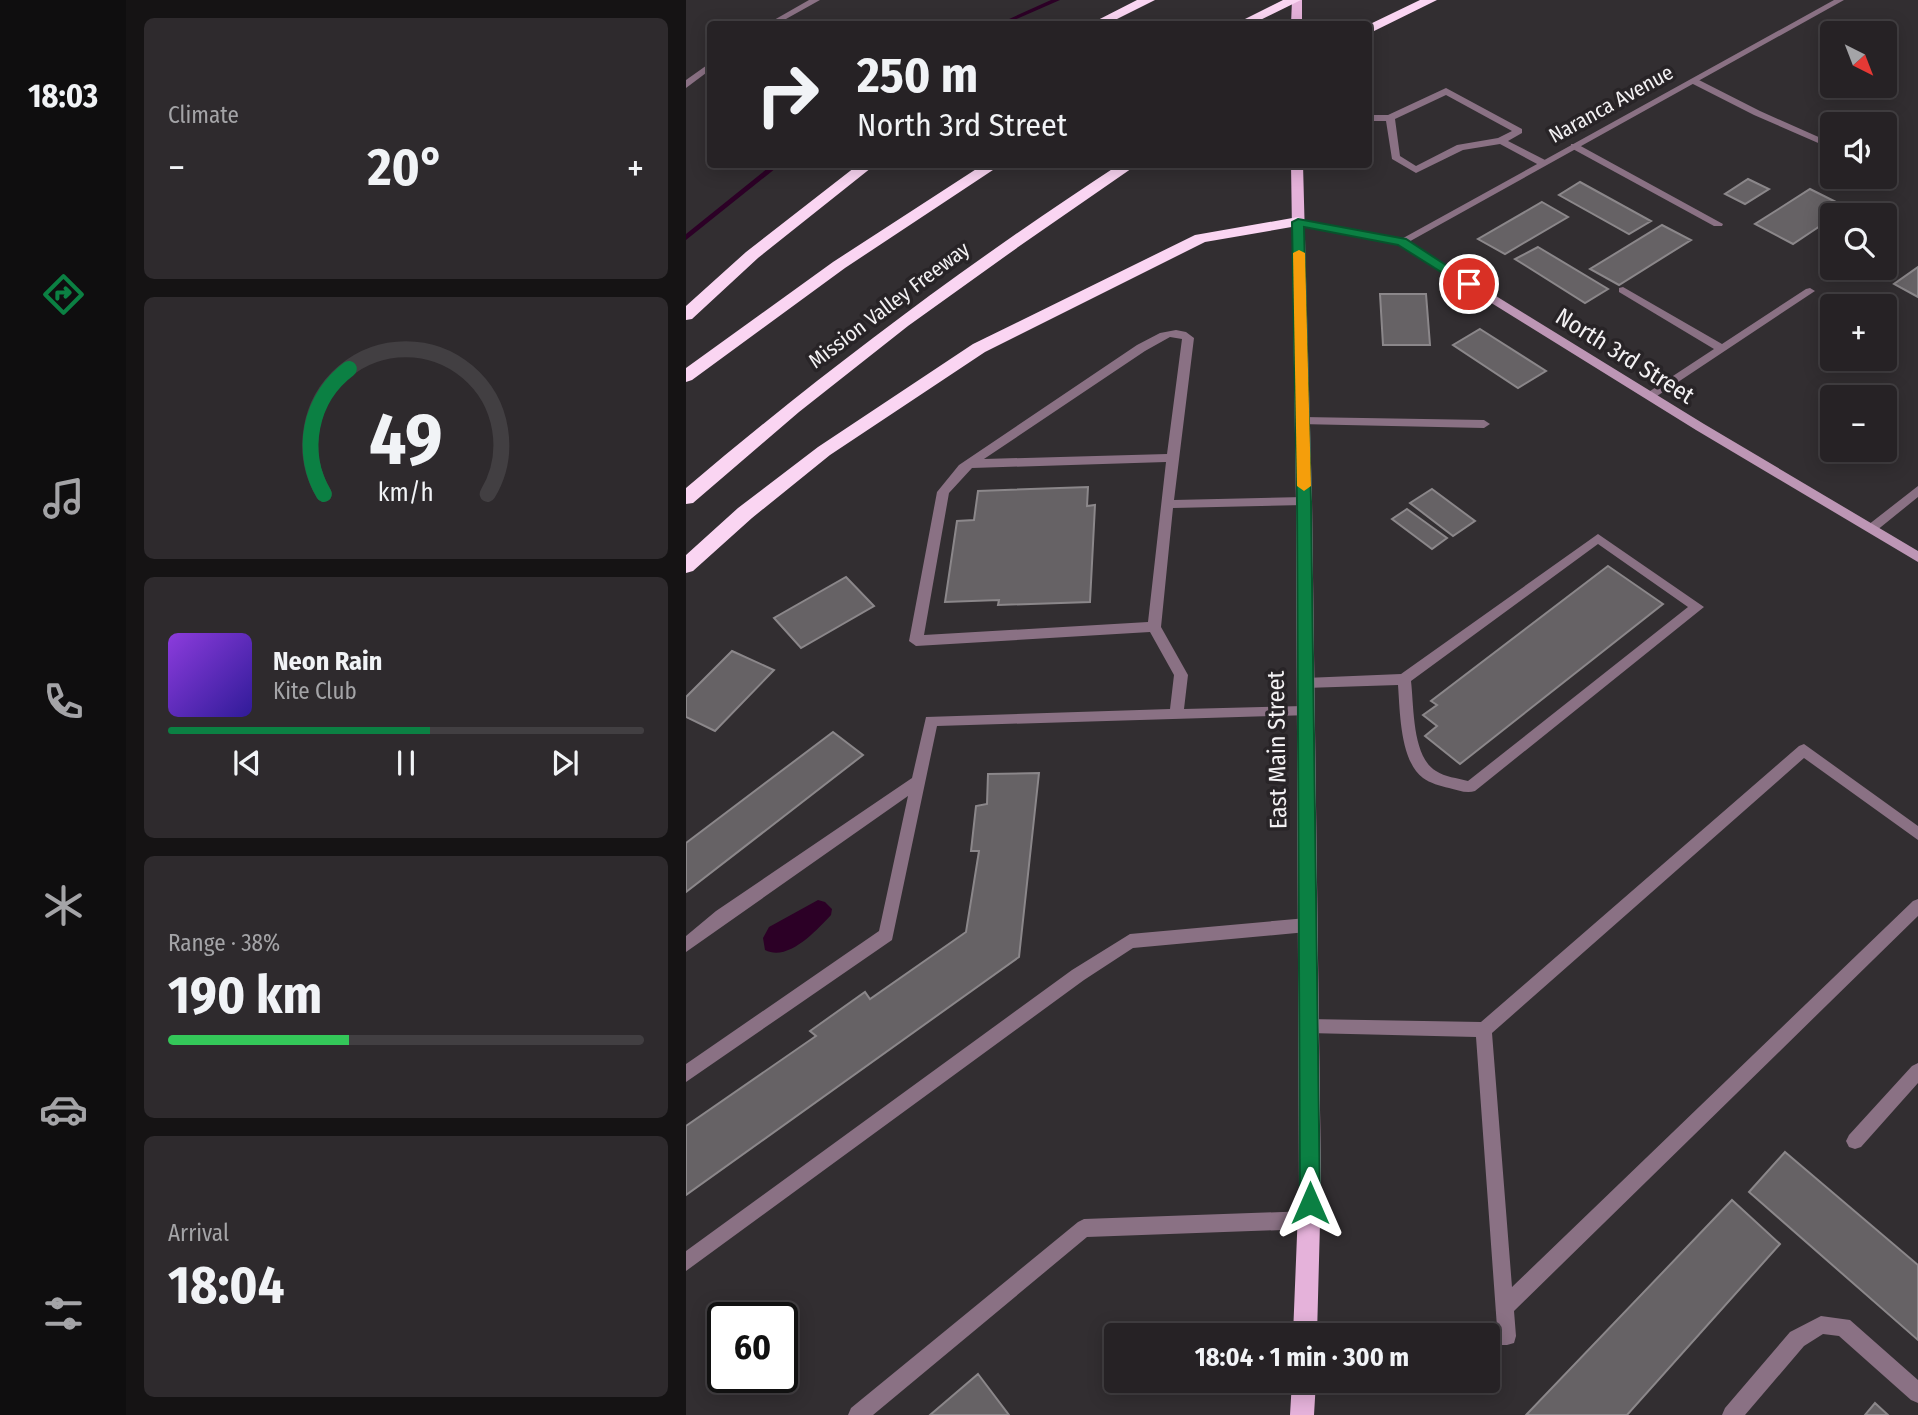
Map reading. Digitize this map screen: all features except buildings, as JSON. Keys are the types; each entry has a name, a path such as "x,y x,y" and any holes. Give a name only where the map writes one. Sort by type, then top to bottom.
{"highway":[{"path":"1103,21 1148,0"},
{"path":"1249,21 1295,0"},
{"path":"1372,28 1430,0"},
{"path":"686,315 752,255 864,168"},
{"path":"686,376 839,265 989,168"},
{"name":"Mission Valley Freeway","path":"686,498 776,420 913,313 995,254 1125,168"},
{"path":"686,566 745,513 824,451 979,348 1202,238 1298,222"}],"main road":[{"path":"1295,0 1297,21"},
{"name":"East Main Street","path":"1297,168 1303,421 1308,1026 1309,1220 1305,1323"},
{"path":"1303,1415 1304,1393"}],"street":[{"path":"777,21 816,0"},
{"name":"Naranca Avenue","path":"1401,242 1840,0"},
{"path":"686,85 707,68"},
{"path":"1694,81 1820,141"},
{"path":"1372,118 1390,118 1446,91 1520,131 1502,141 1460,147 1416,170 1395,157 1390,118"},
{"path":"1502,141 1543,163"},
{"path":"1574,146 1718,224"},
{"name":"North 3rd Street","path":"1298,222 1401,242 1918,557"},
{"path":"1623,290 1722,349"},
{"path":"1651,396 1810,290"},
{"path":"1154,627 916,641 943,492 970,464 1141,348 1166,333 1180,332 1188,338 1171,458 1154,627 1181,675 1177,713"},
{"path":"1303,421 1484,424"},
{"path":"970,464 1171,458"},
{"path":"1872,528 1918,490"},
{"path":"1167,504 1304,501"},
{"path":"1305,683 1404,679 1598,538 1697,607 1470,787 1436,778 1424,771 1417,761 1404,679"},
{"path":"686,1074 886,935 931,721 1305,711"},
{"path":"1308,1026 1484,1030 1804,750 1918,834"},
{"path":"686,945 722,916 917,782"},
{"path":"1505,1307 1918,906"},
{"path":"686,1262 1130,941 1307,925"},
{"path":"1484,1030 1507,1336 1500,1336"},
{"path":"1854,1141 1918,1071"},
{"path":"858,1415 1084,1228 1309,1220"},
{"path":"1732,1415 1797,1339 1821,1325 1843,1327 1918,1393"}],"shaded area":[{"path":"818,900 825,902 832,909 831,915 818,929 801,943 783,952 765,950 763,938 769,927"}],"waterway":[{"path":"1008,21 1057,0"},
{"path":"686,238 773,168"}],"slow traffic":[{"path":"1299,253 1304,486"}],"route":[{"path":"1310,1203 1304,501 1298,222 1401,242 1469,284"}]}
